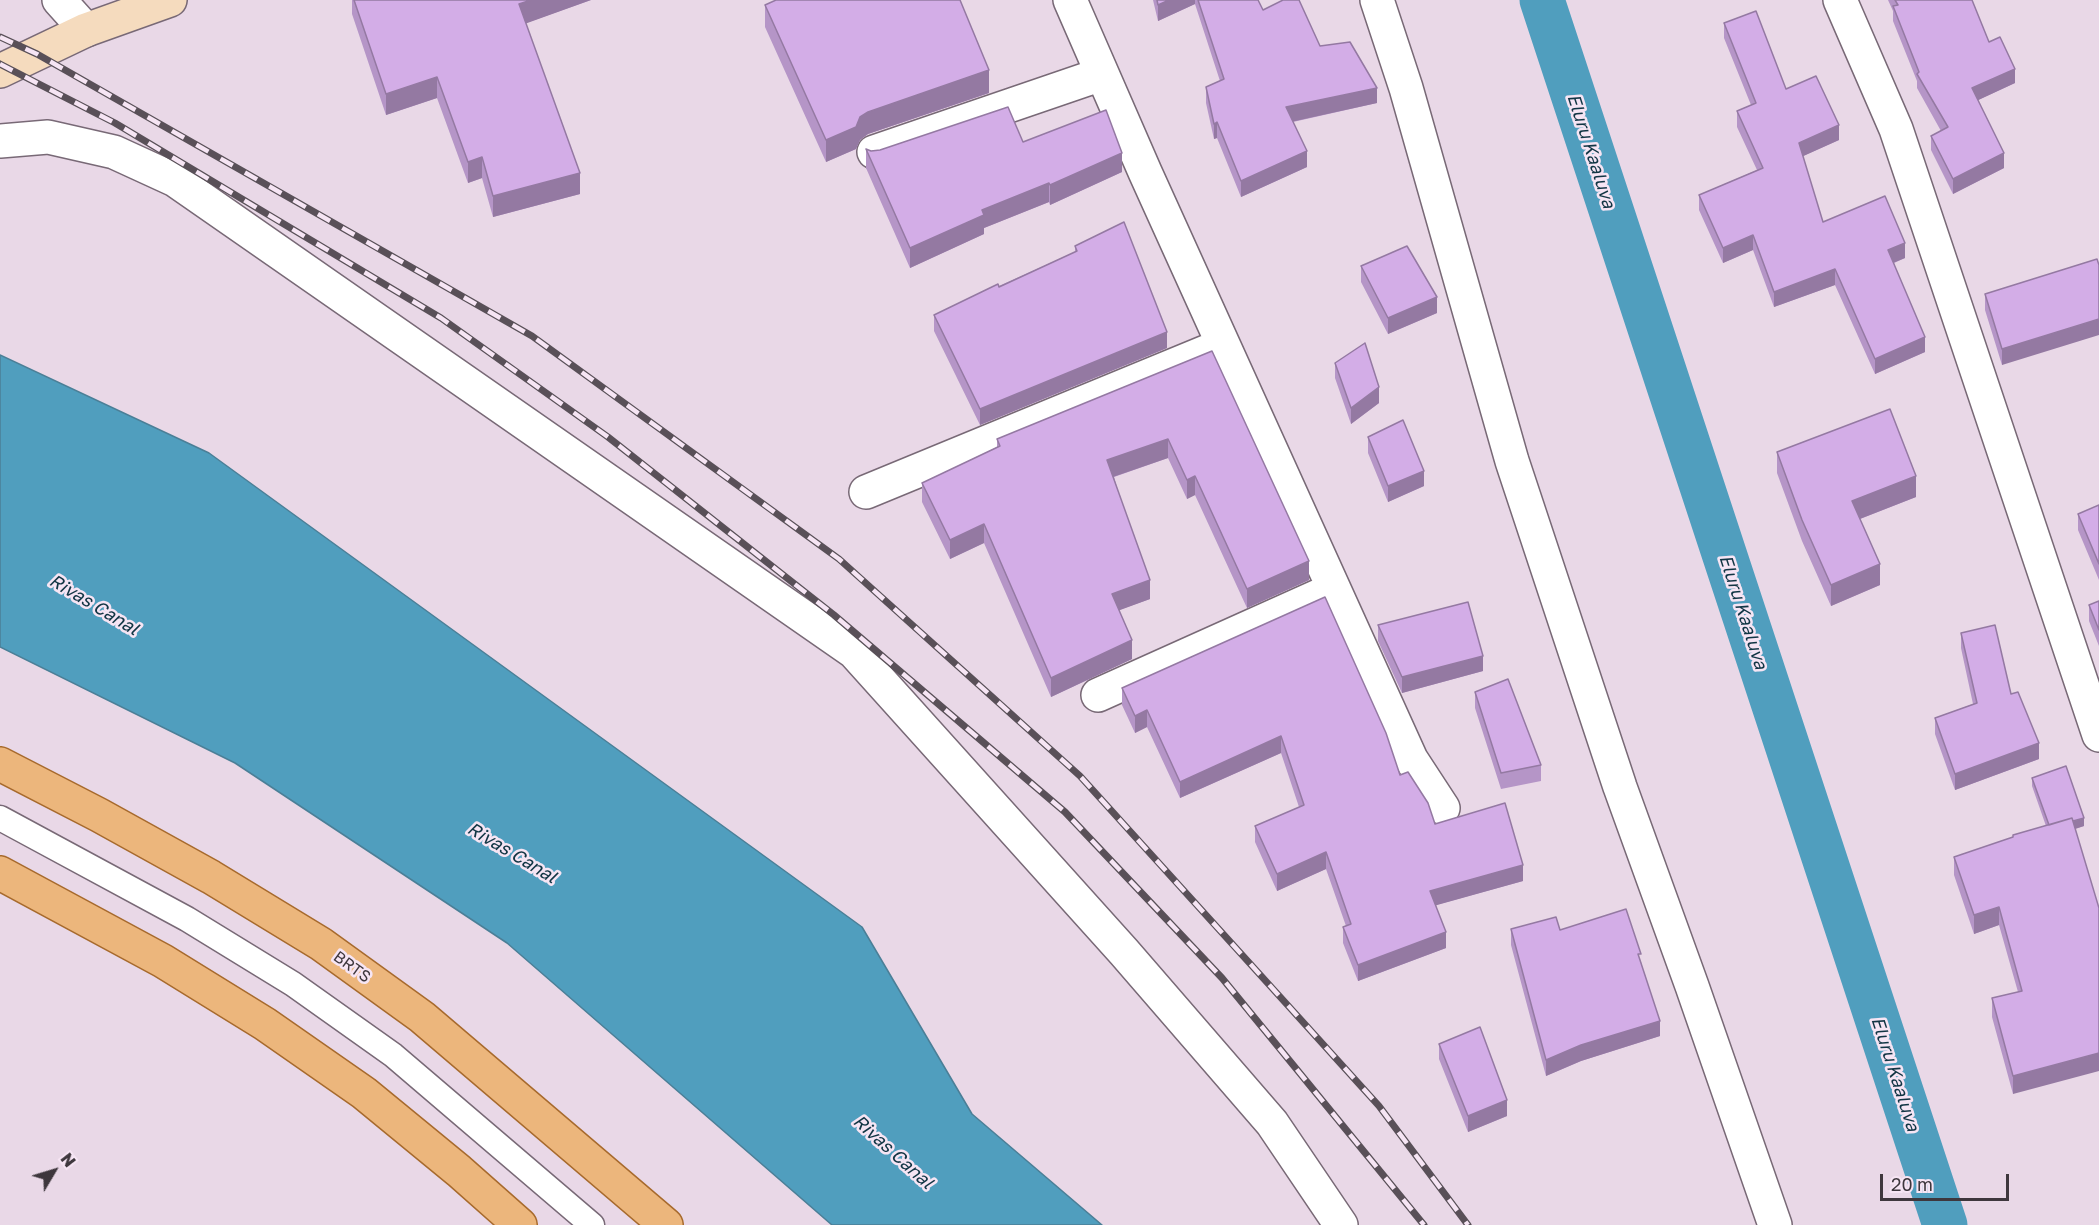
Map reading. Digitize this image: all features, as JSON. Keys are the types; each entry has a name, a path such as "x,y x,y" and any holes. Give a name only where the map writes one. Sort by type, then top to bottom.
{"main road":[{"name":"BRTS","path":"0,764 99,815 321,944 422,1017 666,1225"},
{"path":"0,873 163,961 265,1024 364,1093 459,1171 520,1225"}],"street":[{"path":"59,0 86,30"},
{"path":"0,71 86,30 170,0"},
{"path":"1070,0 1223,345 1411,759 1443,808"},
{"path":"1377,0 1406,88 1516,472 1620,787 1775,1225"},
{"path":"1840,0 1896,129 2099,735"},
{"path":"874,152 1102,74"},
{"path":"0,141 48,137 114,152 175,180 854,652 1116,943 1272,1123 1341,1225"},
{"path":"866,492 1223,345"},
{"path":"1098,695 1334,589"}],"lane":[{"path":"0,818 187,919 293,984 393,1055 592,1225"}],"water":[{"name":"Rivas Canal","path":"0,355 209,453 862,927 972,1114 1102,1225 832,1225 507,943 235,763 0,647"}],"building":[{"path":"354,0 531,0 519,4 580,173 493,196 482,157 468,162 437,77 386,94"},
{"path":"776,0 960,0 989,70 868,112 860,117 856,127 826,140 765,5"},
{"path":"1157,0 1169,0 1158,5"},
{"path":"1198,0 1258,0 1263,10 1283,0 1299,0 1320,46 1350,42 1377,88 1286,107 1307,151 1241,181 1217,122 1214,124 1206,87 1224,79"},
{"path":"1895,0 1972,0 1989,42 2000,37 2015,69 1972,88 2004,153 1953,179 1931,136 1948,127 1917,74 1919,72 1893,6 1898,5"},
{"path":"1756,11 1786,89 1816,76 1839,125 1799,143 1823,222 1885,196 1905,243 1888,250 1925,337 1875,359 1835,269 1774,292 1753,235 1723,248 1699,195 1763,168 1737,111 1756,103 1724,23"},
{"path":"1008,107 1023,142 1106,110 1122,153 1050,185 1049,183 982,210 984,215 910,248 866,149 880,150"},
{"path":"1124,222 1167,332 980,409 934,315 998,284 999,287 1077,251 1075,246"},
{"path":"1407,246 1437,297 1388,318 1361,266"},
{"path":"2097,259 2099,319 2002,349 1985,294"},
{"path":"1365,343 1379,387 1351,408 1335,363"},
{"path":"1212,351 1309,561 1247,589 1195,476 1187,480 1168,439 1107,460 1150,580 1112,594 1132,640 1051,678 984,524 950,540 922,483 1000,446 997,439"},
{"path":"1890,409 1916,476 1852,501 1880,564 1831,585 1802,520 1777,452"},
{"path":"1403,420 1424,471 1388,486 1368,437"},
{"path":"2099,505 2099,564 2078,514"},
{"path":"1325,597 1386,733 1400,775 1408,772 1428,803 1435,824 1505,803 1523,865 1430,891 1446,932 1358,965 1343,927 1351,924 1326,852 1277,874 1255,826 1304,805 1281,736 1180,782 1147,710 1135,716 1122,688"},
{"path":"2099,601 2099,630 2089,605"},
{"path":"1468,602 1483,656 1402,677 1378,625"},
{"path":"1995,625 2011,694 2018,692 2039,743 1955,774 1935,718 1977,703 1961,633"},
{"path":"1508,679 1541,765 1501,773 1475,692"},
{"path":"2066,766 2084,818 2073,821 2072,818 2049,825 2032,778"},
{"path":"2072,818 2099,908 2099,1053 2013,1076 1992,998 2022,991 1999,907 1974,915 1954,857 2013,837 2013,835"},
{"path":"1626,909 1660,1021 1581,1045 1546,1060 1511,929 1556,917 1560,930"},
{"path":"1480,1027 1507,1100 1468,1116 1439,1044"}],"waterway":[{"name":"Eluru Kaaluva","path":"1542,0 1945,1225"}],"railway":[{"path":"0,37 37,54 532,336 839,559 1080,776 1379,1106 1468,1225"},
{"path":"0,64 115,123 441,318 608,437 834,615 1065,812 1222,978 1424,1225"}]}
